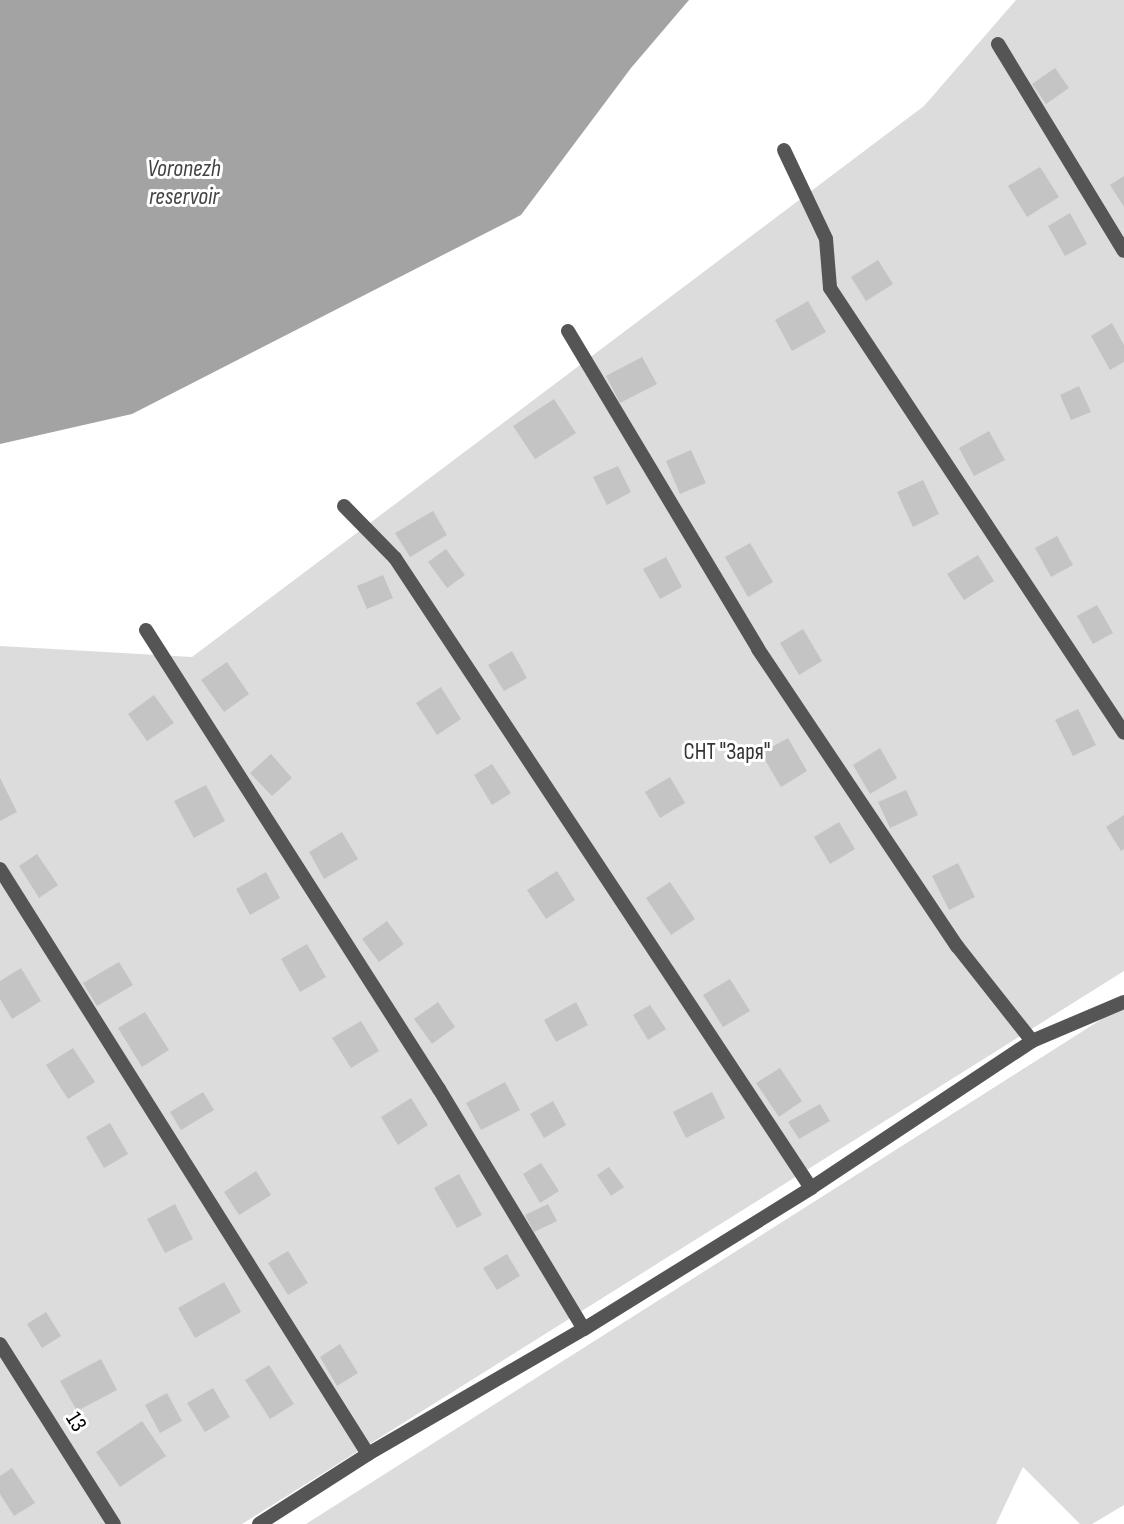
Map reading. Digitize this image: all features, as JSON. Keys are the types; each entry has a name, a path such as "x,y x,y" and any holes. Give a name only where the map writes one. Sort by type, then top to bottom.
{"street":[{"path":"998,44 1124,251"},
{"path":"784,150 826,239 830,288 1124,733"},
{"path":"568,331 758,649 957,946 1032,1041"},
{"path":"345,506 395,558 811,1188"},
{"path":"146,630 439,1089 584,1329"},
{"path":"0,869 368,1454"},
{"path":"258,1524 368,1454 584,1329 811,1188 1032,1041 1124,1002"},
{"name":"13","path":"0,1344 114,1524"}],"green space":[{"name":"СНТ \"Заря\"","path":"1016,0 1124,0 1124,971 242,1524 0,1524 0,646 192,657 924,106"},
{"path":"1124,1005 1124,1505 1092,1524 1080,1524 1023,1467 996,1524 306,1524"}],"water":[{"name":"Voronezh reservoir","path":"0,0 689,0 631,68 521,215 132,414 0,444"}],"building":[{"path":"1055,68 1069,88 1046,104 1032,84"},
{"path":"1040,167 1059,197 1027,217 1008,186"},
{"path":"1124,176 1124,207 1110,185"},
{"path":"1070,213 1087,244 1065,256 1048,226"},
{"path":"878,260 893,284 866,301 851,277"},
{"path":"808,301 826,332 792,351 775,320"},
{"path":"1112,323 1124,345 1124,362 1110,370 1091,336"},
{"path":"642,357 657,384 620,403 606,376"},
{"path":"1079,386 1091,412 1071,420 1060,395"},
{"path":"554,399 576,433 535,459 513,426"},
{"path":"989,431 1005,460 974,476 959,448"},
{"path":"691,450 706,483 680,494 666,461"},
{"path":"618,466 631,492 607,505 593,477"},
{"path":"923,480 939,514 913,527 897,492"},
{"path":"433,511 447,535 410,557 395,533"},
{"path":"1057,536 1073,565 1051,577 1035,548"},
{"path":"750,543 773,582 748,597 725,557"},
{"path":"446,549 465,575 447,588 428,562"},
{"path":"978,555 994,581 964,600 947,574"},
{"path":"666,557 682,587 660,599 643,569"},
{"path":"383,575 393,598 367,609 357,586"},
{"path":"1097,605 1113,633 1093,644 1077,616"},
{"path":"803,629 822,661 799,675 780,643"},
{"path":"512,651 527,678 504,691 488,665"},
{"path":"227,662 249,694 224,712 201,680"},
{"path":"441,687 461,719 437,735 416,703"},
{"path":"154,695 174,723 147,741 128,714"},
{"path":"1078,709 1096,745 1073,756 1055,720"},
{"path":"788,738 807,771 781,787 761,753"},
{"path":"880,748 897,778 870,794 853,765"},
{"path":"271,754 292,778 272,796 250,773"},
{"path":"492,764 511,793 492,805 474,775"},
{"path":"670,777 685,803 660,818 645,792"},
{"path":"0,778 17,812 0,821"},
{"path":"206,785 225,821 194,838 174,801"},
{"path":"906,790 918,815 890,828 878,802"},
{"path":"1124,815 1124,849 1121,851 1106,827"},
{"path":"839,822 855,849 830,864 814,837"},
{"path":"342,832 358,859 324,879 309,852"},
{"path":"37,854 58,885 39,898 19,866"},
{"path":"958,863 975,897 949,910 932,876"},
{"path":"557,871 575,900 546,919 527,890"},
{"path":"266,872 280,898 250,915 236,889"},
{"path":"670,882 695,919 671,935 646,898"},
{"path":"387,921 404,944 379,962 362,939"},
{"path":"307,944 326,977 300,992 281,959"},
{"path":"119,962 133,985 97,1006 83,983"},
{"path":"21,968 41,1001 12,1019 0,999 0,981"},
{"path":"730,979 750,1011 723,1027 703,995"},
{"path":"438,1002 455,1027 432,1044 414,1019"},
{"path":"576,1002 588,1025 556,1042 544,1020"},
{"path":"650,1005 666,1029 648,1040 633,1015"},
{"path":"145,1012 169,1050 142,1067 118,1028"},
{"path":"361,1021 379,1051 351,1068 332,1038"},
{"path":"73,1048 95,1082 68,1099 46,1065"},
{"path":"780,1068 802,1101 779,1117 756,1083"},
{"path":"505,1082 520,1110 481,1130 466,1103"},
{"path":"203,1092 214,1110 181,1130 170,1112"},
{"path":"712,1092 725,1118 686,1138 673,1112"},
{"path":"411,1098 428,1125 398,1145 381,1117"},
{"path":"553,1101 566,1125 544,1138 530,1114"},
{"path":"820,1104 830,1121 799,1139 788,1122"},
{"path":"110,1123 128,1154 104,1168 86,1137"},
{"path":"541,1163 559,1191 540,1203 523,1174"},
{"path":"609,1167 624,1187 611,1196 597,1175"},
{"path":"256,1171 271,1195 239,1215 224,1192"},
{"path":"459,1174 482,1215 457,1228 434,1188"},
{"path":"175,1204 193,1239 165,1253 147,1219"},
{"path":"548,1204 557,1221 534,1232 525,1215"},
{"path":"288,1251 308,1283 288,1295 268,1263"},
{"path":"507,1254 520,1276 497,1290 483,1268"},
{"path":"224,1282 241,1312 195,1338 178,1308"},
{"path":"46,1312 61,1336 42,1348 27,1324"},
{"path":"340,1344 358,1373 337,1386 320,1357"},
{"path":"101,1359 117,1390 77,1411 60,1381"},
{"path":"269,1365 294,1404 270,1419 245,1380"},
{"path":"213,1388 230,1417 205,1432 187,1403"},
{"path":"167,1393 182,1421 160,1433 145,1405"},
{"path":"142,1421 166,1456 120,1487 96,1452"},
{"path":"12,1468 35,1503 14,1516 0,1494 0,1476"}]}
